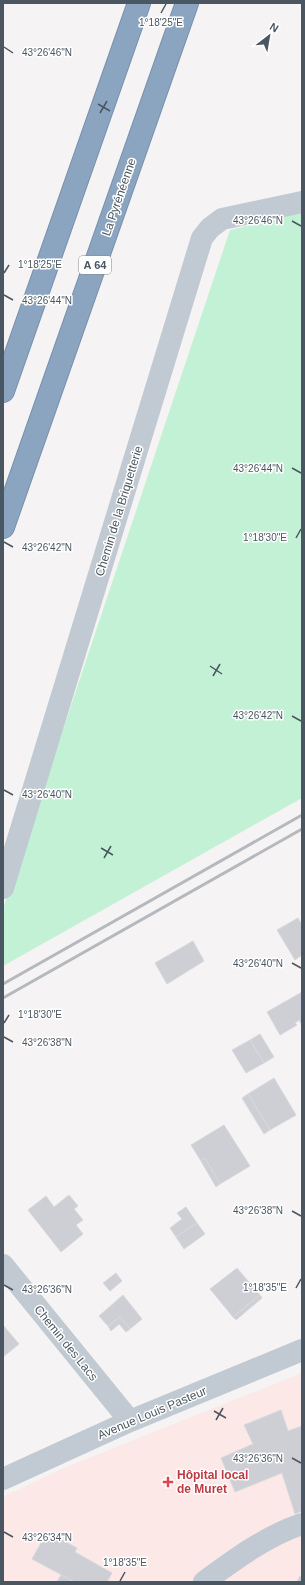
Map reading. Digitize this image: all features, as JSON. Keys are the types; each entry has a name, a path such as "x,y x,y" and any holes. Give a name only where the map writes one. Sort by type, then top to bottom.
{"highway":[{"path":"3,391 139,3"},
{"name":"La Pyrénéenne","path":"3,527 188,3"}],"street":[{"name":"Chemin de la Briquetterie","path":"3,888 202,238 210,228 222,219 302,202"},
{"name":"Chemin des Lacs","path":"3,1265 130,1421"},
{"name":"Avenue Louis Pasteur","path":"3,1479 130,1421 302,1350"},
{"path":"204,1582 237,1558 288,1528 302,1524"}],"shaded area":[{"name":"Hôpital local de Muret","path":"302,1373 302,1582 3,1582 3,1497 64,1468"}],"green space":[{"path":"302,212 302,798 3,966 3,909 230,230"}],"building":[{"path":"298,918 302,925 302,955 295,960 277,930"},
{"path":"193,941 204,961 167,984 155,963"},
{"path":"302,992 302,1025 299,1020 295,1023 297,1025 280,1035 267,1012"},
{"path":"260,1034 274,1057 264,1063 250,1040"},
{"path":"250,1040 264,1063 246,1073 232,1050"},
{"path":"274,1078 296,1115 270,1130 248,1094"},
{"path":"248,1094 270,1130 264,1134 242,1098"},
{"path":"224,1125 250,1166 220,1184 205,1158 201,1161 191,1145"},
{"path":"205,1158 220,1184 216,1187 201,1161"},
{"path":"69,1195 78,1206 74,1209 83,1220 76,1225 83,1234 61,1252 28,1210 46,1196 54,1207"},
{"path":"186,1207 197,1223 176,1237 170,1228 182,1219 177,1213"},
{"path":"197,1223 205,1234 184,1249 176,1237"},
{"path":"237,1268 260,1295 233,1317 210,1289"},
{"path":"116,1273 122,1281 110,1291 103,1283"},
{"path":"123,1295 142,1319 130,1329 120,1317 108,1326 99,1316"},
{"path":"260,1295 262,1298 236,1320 233,1317"},
{"path":"120,1317 130,1329 126,1332 119,1324 111,1331 108,1326"},
{"path":"3,1325 19,1344 3,1357"},
{"path":"281,1410 288,1431 302,1426 302,1511 295,1514 282,1473 235,1492 221,1458 253,1444 244,1425"},
{"path":"47,1532 77,1548 75,1552 112,1573 107,1582 72,1582 73,1581 32,1559"},
{"path":"61,1575 73,1581 57,1582"},
{"path":"300,1576 302,1577 302,1582 297,1582"}],"railway":[{"path":"3,984 302,815"},
{"path":"3,998 302,829"}],"place":[{"name":"Hôpital local de Muret","path":"168,1482"}]}
